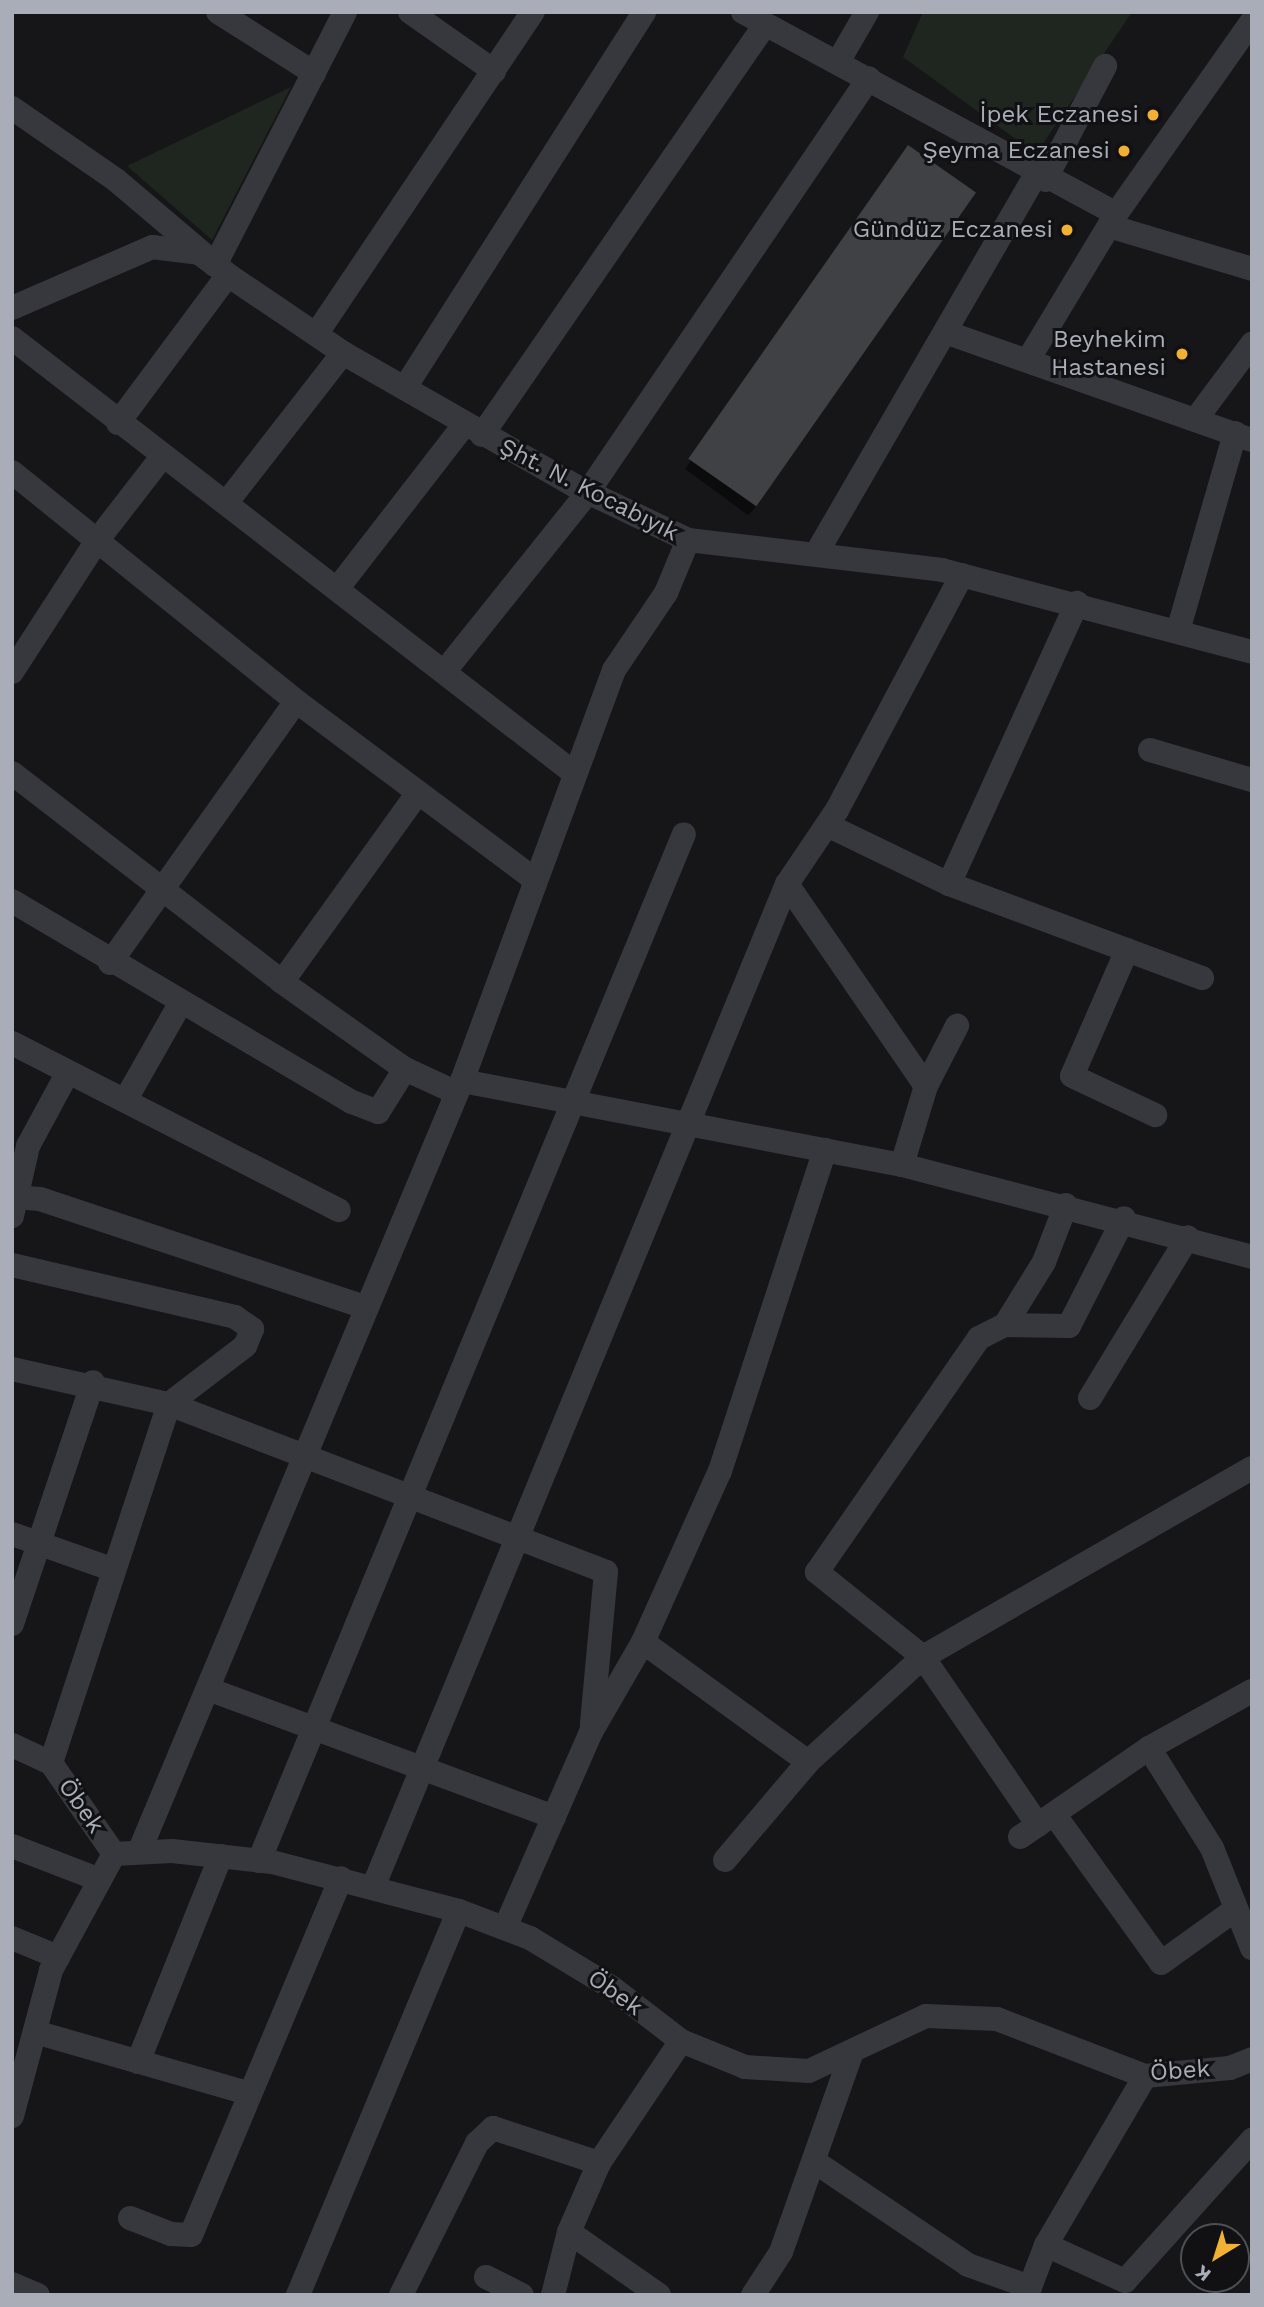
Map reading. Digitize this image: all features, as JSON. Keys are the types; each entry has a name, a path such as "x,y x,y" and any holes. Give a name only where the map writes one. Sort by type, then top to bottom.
{"street":[{"path":"218,12 314,73"},
{"path":"118,423 222,270 345,12"},
{"path":"410,12 494,71"},
{"path":"317,333 533,12"},
{"path":"406,386 643,12"},
{"path":"743,12 764,26 869,78 1113,220 1252,269"},
{"path":"838,62 867,12"},
{"path":"1028,360 1113,220 1252,22"},
{"path":"337,589 473,430 764,26"},
{"path":"816,554 944,332 1105,66"},
{"path":"444,672 588,492 869,78"},
{"name":"Şht. N. Kocabıyık","path":"12,108 186,238 222,270 343,353 406,386 473,430 588,492 688,540 816,554 962,575 1077,603 1252,652"},
{"path":"12,308 152,247 199,253 222,270"},
{"path":"944,332 1243,436 1178,631"},
{"path":"12,338 118,423 227,502 574,773"},
{"path":"1196,419 1252,344"},
{"path":"227,502 343,353"},
{"path":"12,673 96,542 162,457"},
{"path":"12,472 296,701 535,880"},
{"path":"139,1853 459,1087 614,670 666,593 688,540"},
{"path":"374,1885 787,884 827,825 962,575"},
{"path":"948,884 1077,603"},
{"path":"110,964 159,891 296,701"},
{"path":"1150,750 1252,780"},
{"path":"12,773 159,891 405,1069 459,1087 575,1104 687,1128 902,1165 1124,1218 1252,1256"},
{"path":"282,982 418,793"},
{"path":"827,825 948,884 1202,978"},
{"path":"259,1861 575,1104 684,834"},
{"path":"787,884 926,1086"},
{"path":"12,901 110,964 378,1112 405,1069"},
{"path":"1127,950 1072,1076 1155,1115"},
{"path":"126,1099 180,1004"},
{"path":"902,1165 926,1086 957,1026"},
{"path":"12,1043 339,1210"},
{"path":"68,1072 28,1146 13,1203 40,1199 365,1307"},
{"path":"505,1928 591,1732 643,1642 720,1471 825,1150"},
{"path":"1005,1325 1044,1262 1066,1205"},
{"path":"1124,1218 1069,1326 1005,1325 979,1338 817,1572 923,1657 1037,1825 1161,1963 1236,1909"},
{"path":"1090,1398 1188,1237"},
{"path":"12,1265 235,1317 252,1329 246,1346 169,1404 51,1763"},
{"path":"12,1369 93,1382 169,1404 606,1572 591,1732"},
{"path":"12,1624 93,1382"},
{"path":"725,1860 808,1762 923,1657 1252,1468"},
{"path":"12,1534 114,1570"},
{"path":"643,1642 808,1762"},
{"path":"208,1689 316,1725 554,1817"},
{"path":"1037,1825 1149,1748 1252,1691"},
{"name":"Öbek","path":"12,1745 51,1763 114,1854 221,1856 259,1861 374,1885 459,1911 505,1928 611,1987 681,2041 745,2067 808,2071 926,2016 997,2019 1145,2076 1230,2068 1252,2059"},
{"path":"1149,1748 1212,1848 1252,1948"},
{"path":"12,1846 100,1880"},
{"path":"13,2108 58,1957 114,1854"},
{"path":"138,2062 221,1856"},
{"path":"130,2218 172,2234 191,2235 247,2093 341,1878"},
{"path":"298,2295 459,1911"},
{"path":"12,1938 58,1957"},
{"path":"35,2032 247,2093"},
{"path":"553,2295 569,2232 599,2163 681,2041"},
{"path":"752,2295 781,2252 852,2052"},
{"path":"815,2162 968,2265 1028,2291 1046,2245 1145,2076"},
{"path":"401,2295 477,2143 493,2128 599,2163"},
{"path":"1046,2245 1125,2281 1252,2140"},
{"path":"569,2232 659,2295"},
{"path":"486,2277 522,2295"},
{"path":"12,2284 38,2295"}],"shaded area":[{"path":"923,12 1132,12 1036,154 903,57"},
{"path":"291,87 212,240 127,166"}],"building":[{"path":"908,145 976,193 756,506 688,459"}],"place":[{"name":"İpek Eczanesi","path":"1153,115"},
{"name":"Şeyma Eczanesi","path":"1124,151"},
{"name":"Gündüz Eczanesi","path":"1067,230"},
{"name":"Beyhekim Hastanesi","path":"1182,354"}]}
